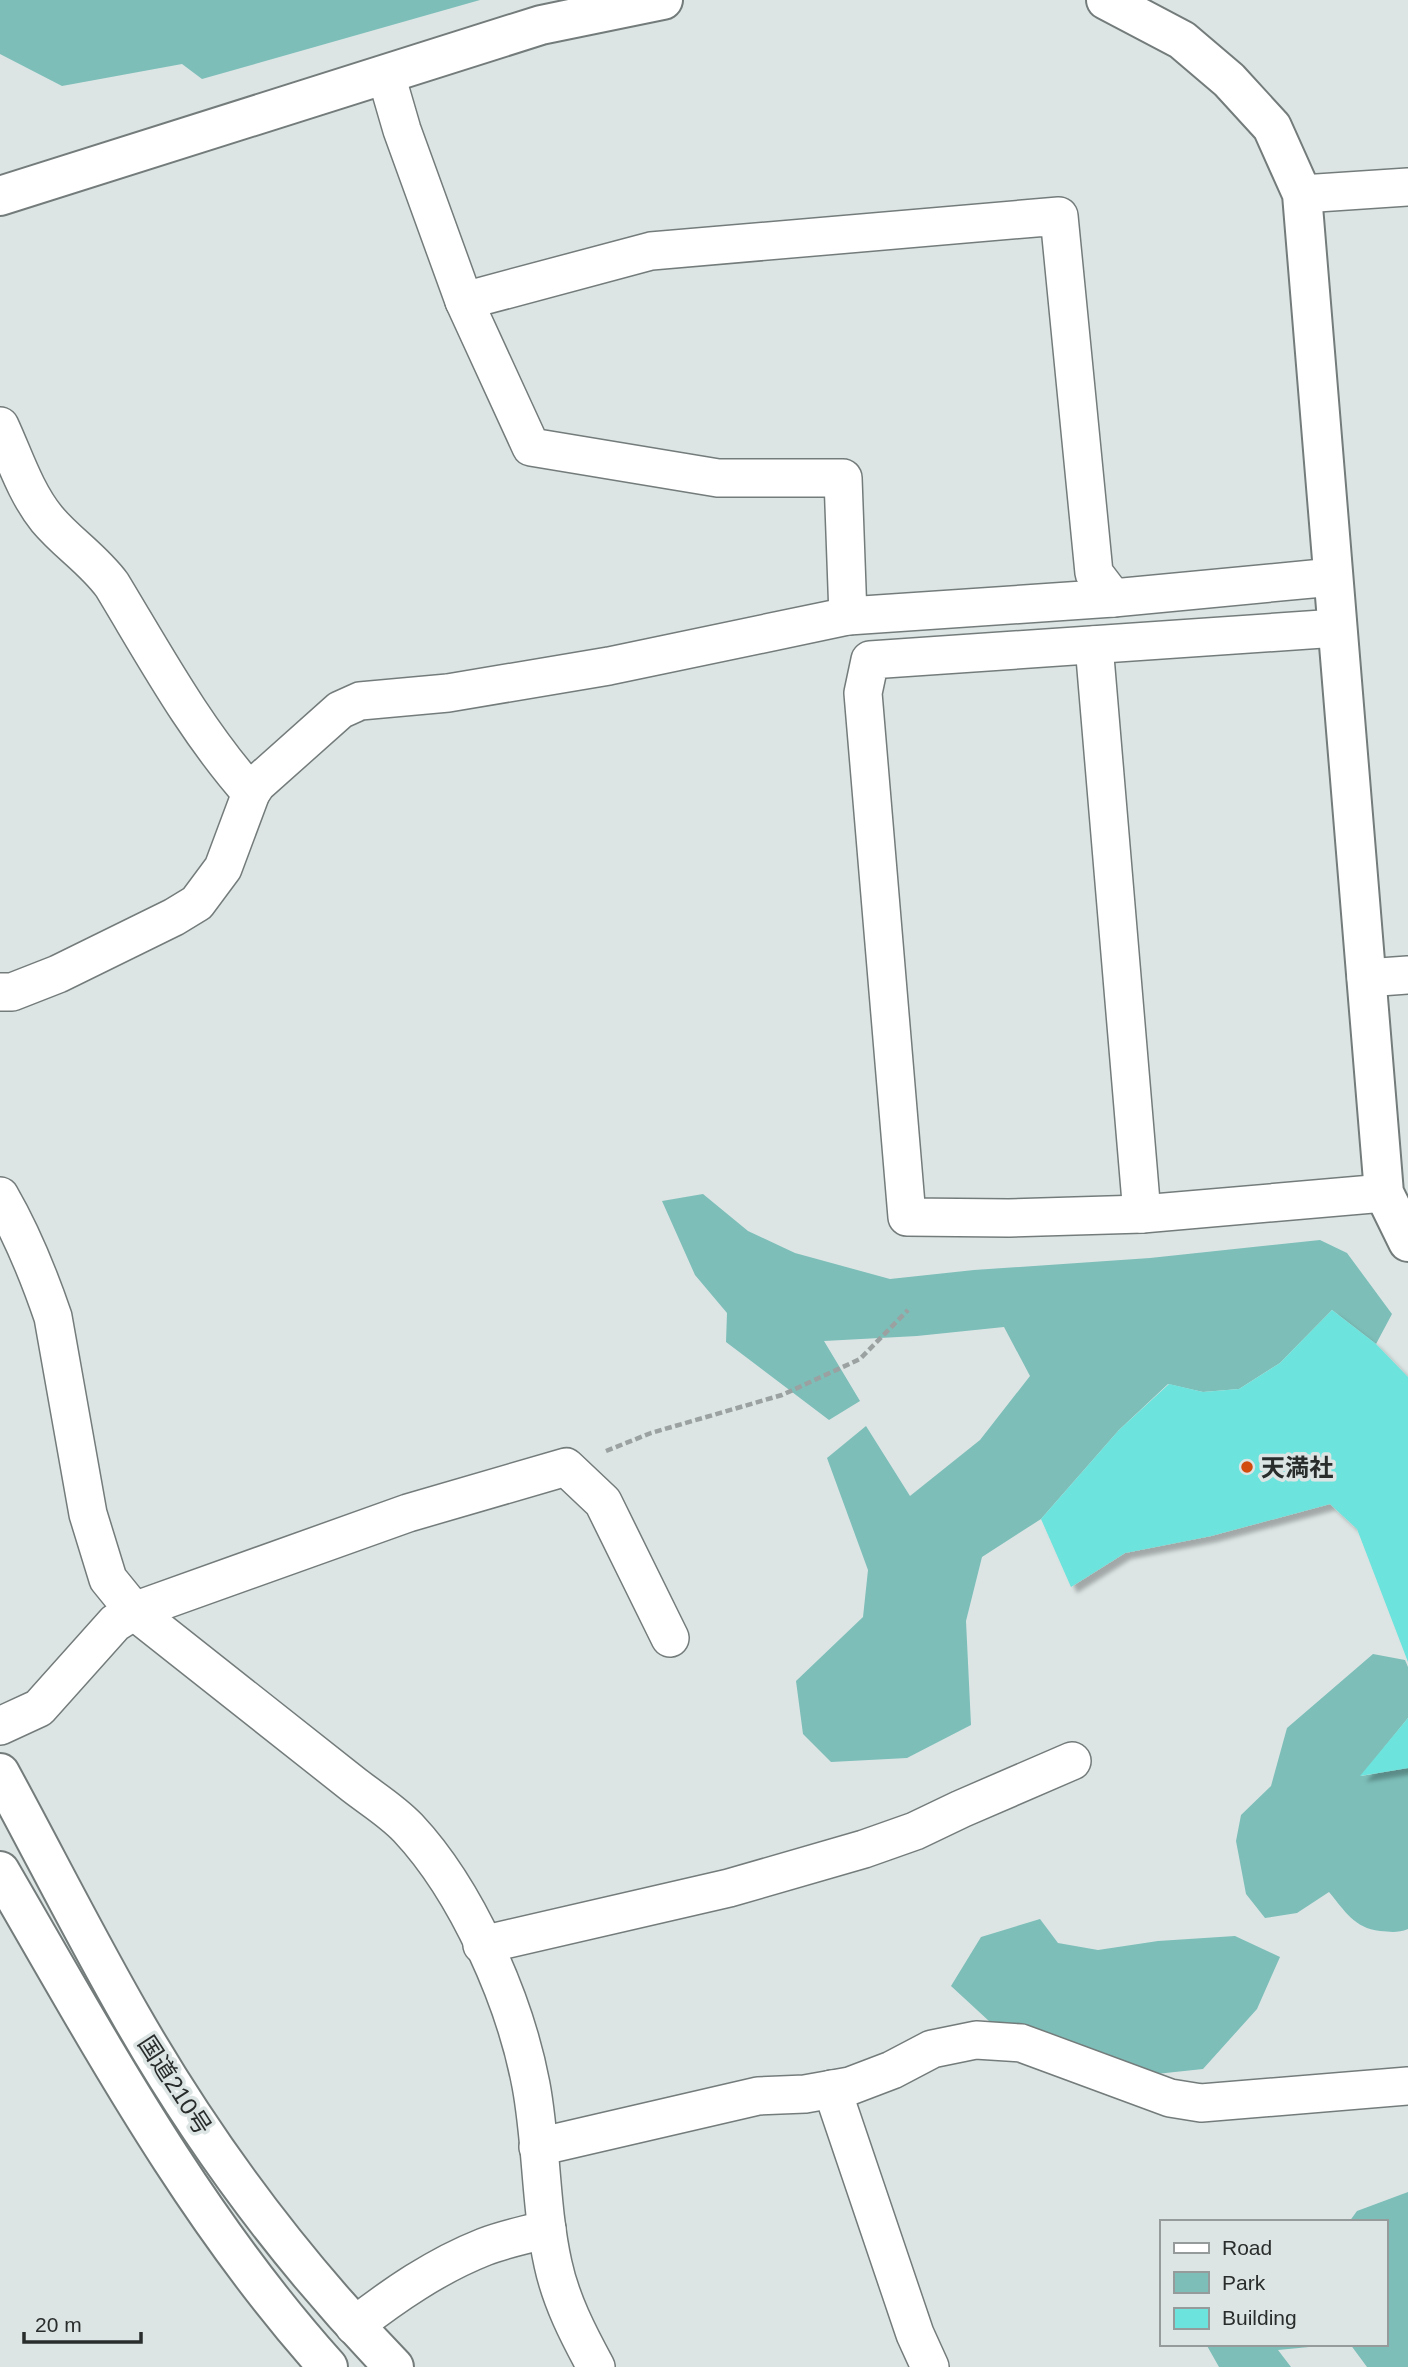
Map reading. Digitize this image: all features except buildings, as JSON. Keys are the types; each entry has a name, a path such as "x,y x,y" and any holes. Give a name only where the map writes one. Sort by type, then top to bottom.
{"main road":[{"path":"0,196 541,25 663,0"},
{"path":"1106,0 1182,40 1229,80 1272,127 1302,194 1366,978 1398,1214"},
{"name":"国道210号","path":"0,1773 131,2016 183,2101 296,2258 354,2326 394,2367"},
{"name":"国道210号","path":"0,1871 102,2049 190,2190 239,2261 290,2326 327,2367"}],"street":[{"path":"386,75 402,130 464,300 531,447 718,478 843,478 848,616"},
{"path":"1302,194 1408,187"},
{"path":"464,300 651,251 1059,215 1094,573 1113,598"},
{"path":"0,426 30,492 45,517 100,568 112,584 186,708 223,761 251,793"},
{"path":"0,992 12,992 48,978 174,917 197,903 223,867 251,793 257,784 340,709 360,701 448,693 609,666 848,616 1113,598 1333,577"},
{"path":"1337,628 870,660 863,693 907,1217 1398,1214"},
{"path":"1094,645 1142,1214"},
{"path":"1366,978 1408,975"},
{"path":"0,1196 12,1217 53,1317 88,1514 108,1579 119,1596 134,1611 389,1810 407,1827 456,1893 493,1965 520,2037 531,2085 553,2265 564,2301 596,2367"},
{"path":"0,1726 39,1708 115,1623 134,1611 408,1513 566,1467 603,1502 670,1638"},
{"path":"482,1945 729,1888 864,1849 915,1831 1072,1761"},
{"path":"538,2147 758,2096 805,2094 850,2086 892,2070 932,2049 976,2040 1021,2043 1170,2098 1201,2103 1408,2086"},
{"path":"832,2089 915,2334 930,2367"},
{"path":"354,2326 401,2291 449,2263 485,2246 547,2229"}],"path":[{"path":"566,1467 651,1433 782,1395 860,1359 908,1310"}],"green space":[{"path":"0,0 480,0 202,79 182,64 62,86 0,54"},
{"path":"703,1194 748,1231 795,1253 890,1279 974,1270 1150,1258 1320,1240 1347,1253 1392,1314 1376,1344 1332,1310 1280,1363 1239,1389 1203,1392 1168,1384 1119,1430 1041,1519 982,1557 966,1621 971,1725 907,1758 831,1762 803,1734 796,1681 863,1617 868,1570 827,1458 866,1426 910,1496 980,1440 1030,1376 1004,1327 917,1336 824,1341 860,1401 829,1420 726,1342 727,1313 695,1275 662,1201"},
{"path":"1373,1654 1405,1660 1408,1667 1408,1718 1361,1776 1408,1768 1408,1929 1388,1932 1363,1926 1351,1918 1329,1892 1297,1913 1265,1918 1246,1894 1236,1841 1241,1815 1271,1786 1287,1728"},
{"path":"1040,1919 1058,1943 1098,1950 1158,1941 1235,1936 1280,1957 1257,2009 1203,2069 1128,2077 1015,2045 951,1986 981,1937"},
{"path":"1408,2192 1408,2367 1367,2367 1351,2346 1387,2346 1387,2220 1350,2220 1357,2211"},
{"path":"1207,2346 1319,2346 1278,2350 1291,2367 1219,2367"}],"place":[{"name":"天満社","path":"1247,1467"}]}
